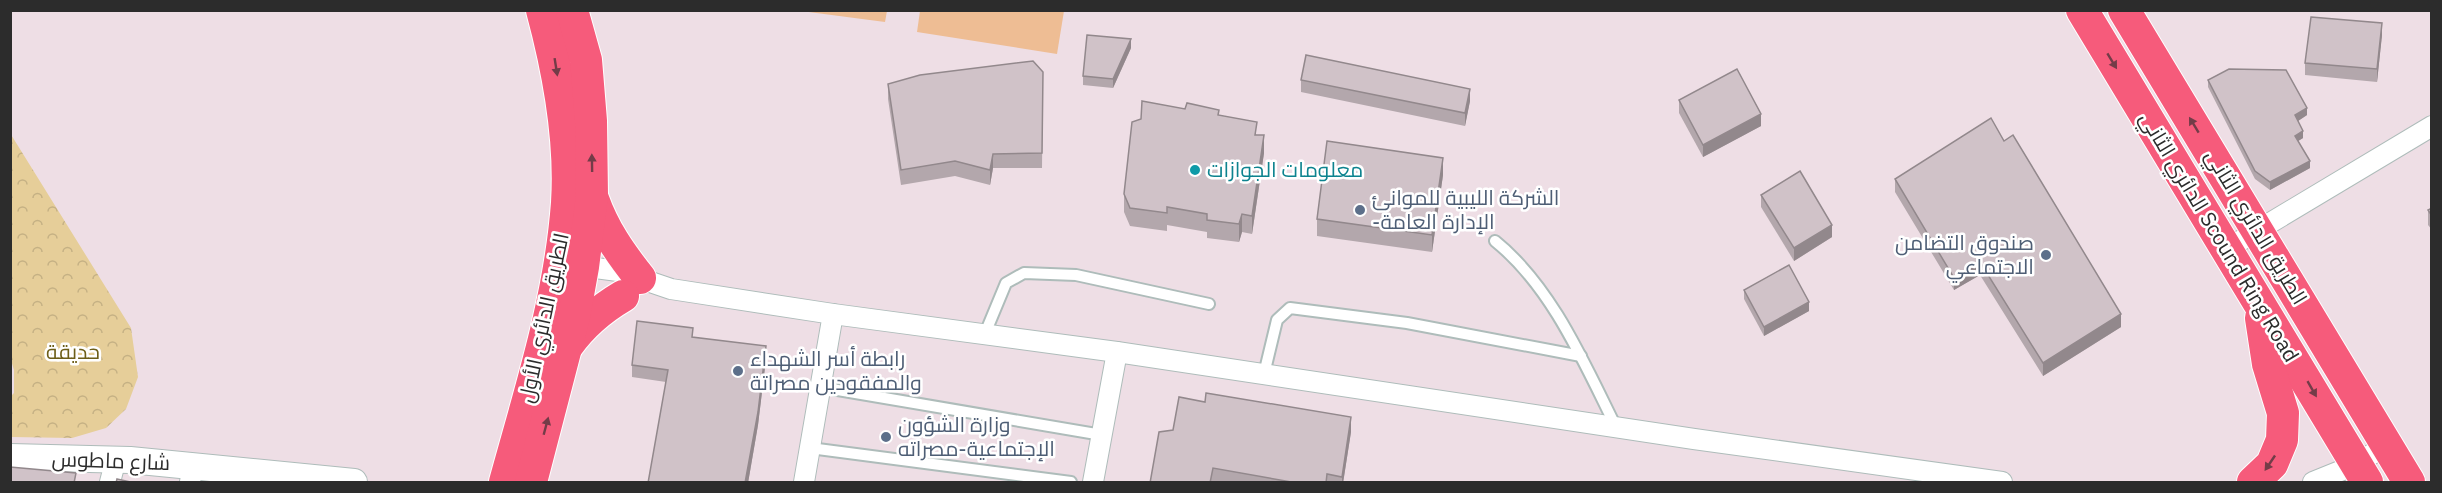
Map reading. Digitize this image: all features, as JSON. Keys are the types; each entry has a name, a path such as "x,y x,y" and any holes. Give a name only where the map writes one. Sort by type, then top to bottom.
{"main road":[{"name":"الطريق الدائري الأول","path":"531,483 568,345 566,151 554,54 542,10"},
{"name":"الطريق الدائري الأول","path":"505,483 569,279 592,196 591,121 586,60 572,10"},
{"name":"الدائري الثاني Scound Ring Road","path":"2082,10 2259,306 2309,383 2361,474"},
{"name":"الطريق الدائري الثاني","path":"2124,10 2386,445 2403,481"},
{"path":"568,345 579,329 632,287 600,219 592,196"},
{"path":"2253,483 2272,464 2282,440 2283,413 2268,363 2259,306"}],"street":[{"path":"2225,250 2432,126"},
{"path":"569,279 618,271 632,287"},
{"path":"569,279 632,287 671,289 984,336 1118,352 2002,483"},
{"path":"804,483 833,314"},
{"path":"1093,483 1118,352"},
{"path":"2313,483 2361,474 2386,445"},
{"name":"شارع ماطوس","path":"10,457 113,471 354,483"}],"lane":[{"path":"1495,241 1515,257 1566,326 1616,427"},
{"path":"984,336 1006,283 1024,273 1076,275 1209,304"},
{"path":"1264,374 1277,320 1290,308 1407,323 1581,356"},
{"path":"820,387 1102,435"},
{"path":"810,448 1071,483"}],"green space":[{"name":"حديقة","path":"10,133 131,328 138,377 126,409 106,428 72,438 11,437 11,396 14,393 14,370 10,357"}],"shaded area":[{"path":"801,11 887,11 885,22"},
{"path":"920,11 1064,11 1057,54 917,32"}],"building":[{"path":"2311,17 2382,23 2377,69 2305,63"},
{"path":"1087,35 1131,39 1113,79 1083,76"},
{"path":"1306,55 1470,89 1465,113 1301,80"},
{"path":"1033,61 1043,72 1042,153 993,154 990,170 955,161 901,170 888,84 920,75"},
{"path":"1737,69 1761,114 1703,145 1679,100"},
{"path":"2229,69 2286,70 2307,108 2295,115 2303,131 2295,136 2310,161 2270,182 2255,171 2208,80"},
{"name":"معلومات الجوازات","path":"1142,101 1185,109 1187,103 1219,110 1218,115 1257,122 1255,135 1264,135 1252,216 1242,214 1239,224 1207,220 1207,214 1167,207 1167,213 1130,208 1124,194 1132,122 1141,119"},
{"path":"1991,118 2004,141 2013,135 2121,314 2043,363 1980,262 1954,278 1895,179"},
{"path":"1327,141 1443,158 1432,235 1317,219"},
{"path":"1800,171 1832,225 1794,248 1761,195"},
{"path":"1789,265 1809,302 1764,327 1744,290"},
{"path":"637,321 693,328 692,337 766,346 758,412 745,483 648,483 668,370 632,365"},
{"path":"1206,393 1351,417 1342,477 1327,474 1326,483 1297,483 1213,468 1210,483 1150,483 1159,432 1173,430 1179,397 1205,402"},
{"path":"10,467 76,473 74,483 10,483"},
{"path":"117,479 135,483 116,483"}],"place":[{"name":"معلومات الجوازات","path":"1195,170"},
{"name":"الشركة الليبية للموانئ -الإدارة العامة","path":"1360,210"},
{"name":"صندوق التضامن الاجتماعي","path":"2046,255"},
{"name":"رابطة أسر الشهداء والمفقودين مصراتة","path":"738,371"},
{"name":"وزارة الشؤون الإجتماعية-مصراته","path":"886,437"}]}
